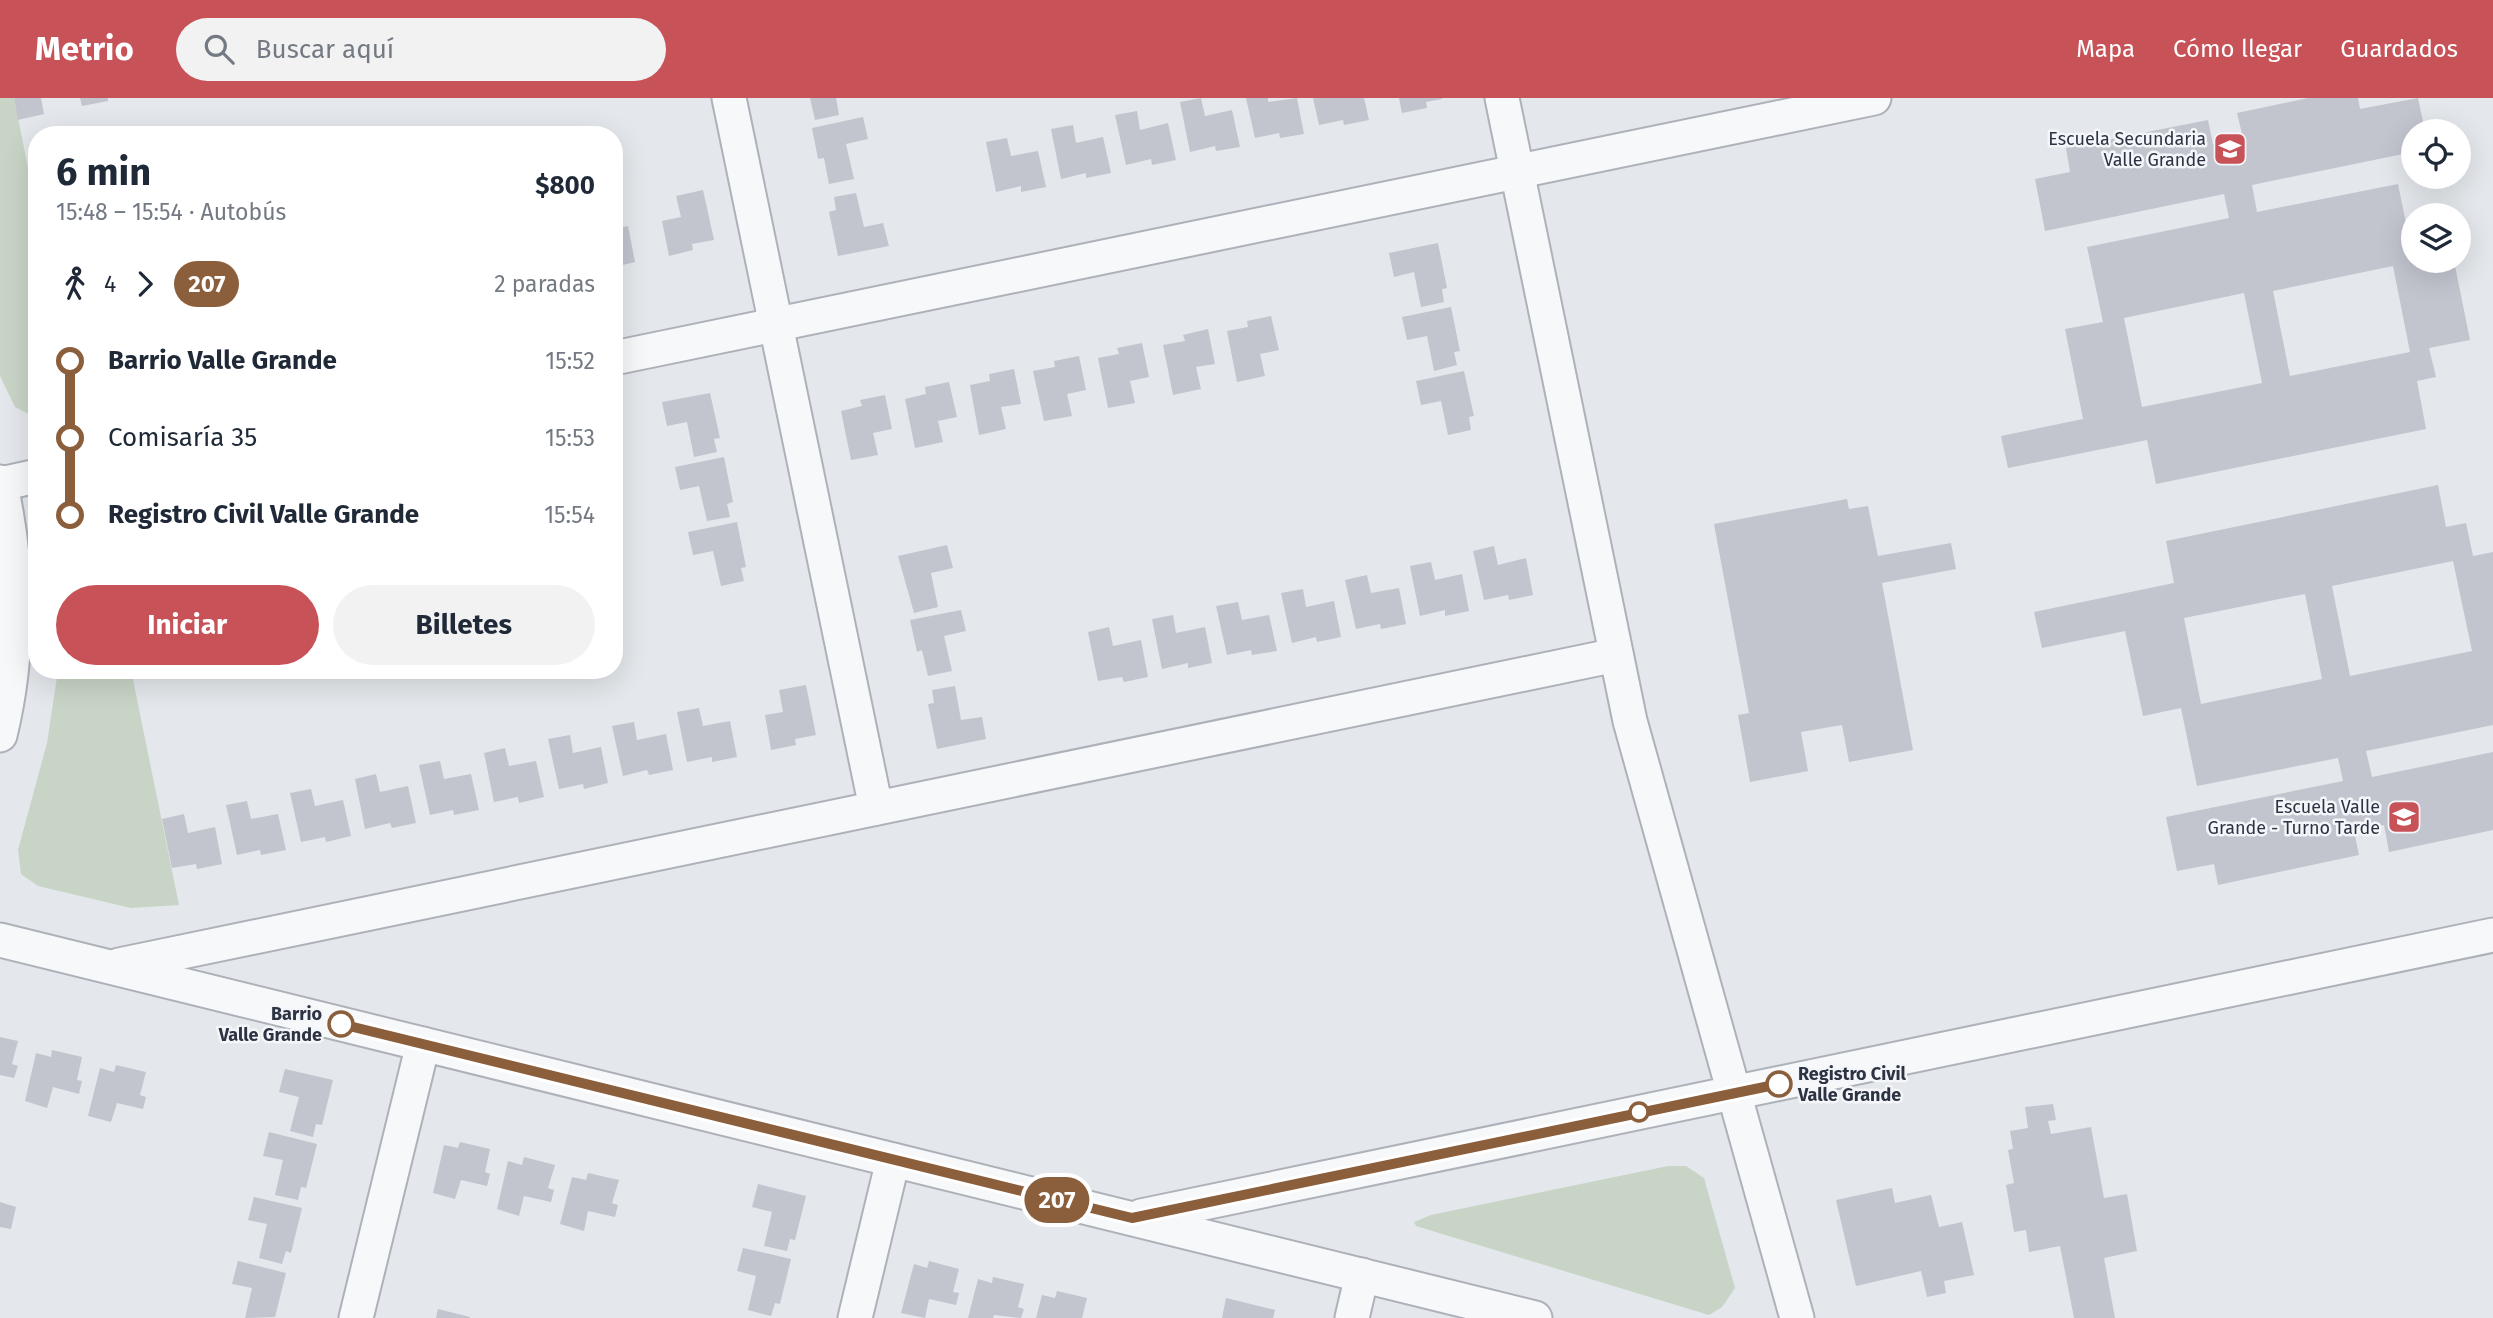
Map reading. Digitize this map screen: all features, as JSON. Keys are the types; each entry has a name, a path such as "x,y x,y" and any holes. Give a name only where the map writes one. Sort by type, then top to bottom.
{"street":[{"path":"729,98 876,808"},
{"path":"1502,98 1630,721 1797,1318"},
{"path":"623,356 1874,98"},
{"path":"0,734 13,650 15,597 0,483 28,478"},
{"path":"110,967 1616,654"},
{"path":"1132,1218 2493,935"},
{"path":"0,940 1535,1318"},
{"path":"356,1318 423,1044"},
{"path":"855,1318 893,1160"},
{"path":"1352,1318 1362,1275"}],"green space":[{"path":"0,98 14,98 28,168 28,414 15,407 0,376"},
{"path":"57,679 133,679 179,905 131,908 38,886 21,874 18,850 47,743"},
{"path":"1668,1166 1686,1166 1704,1178 1735,1288 1722,1307 1709,1315 1416,1226 1414,1222 1431,1215"}],"building":[{"path":"14,98 41,98 44,114 18,120"},
{"path":"80,98 108,98 108,101 82,106"},
{"path":"810,98 836,98 839,115 815,120"},
{"path":"1201,98 1205,116 1232,110 1240,147 1216,151 1215,146 1190,152 1180,102"},
{"path":"1246,98 1268,98 1268,102 1297,98 1304,134 1280,138 1279,133 1255,138"},
{"path":"1313,98 1364,98 1369,120 1344,125 1343,120 1319,125"},
{"path":"1399,98 1442,99 1426,102 1427,108 1402,113"},
{"path":"2308,98 2358,98 2360,109 2418,98 2422,119 2401,119 2401,154 2252,185 2257,212 2398,184 2402,203 2401,273 2456,273 2470,340 2429,348 2436,377 2417,381 2426,429 2156,484 2147,440 2008,468 2001,436 2083,419 2065,329 2103,322 2087,247 2229,218 2224,194 2045,231 2035,179 2070,172 2066,148 2208,120 2213,144 2243,138 2237,113","holes":["2393,266 2410,352 2290,376 2273,291","2244,293 2262,383 2142,407 2124,318"]},
{"path":"1137,111 1140,130 1168,123 1176,160 1152,165 1151,159 1126,165 1115,115"},
{"path":"863,117 868,139 846,144 854,179 829,184 824,158 818,159 812,128"},
{"path":"1073,125 1076,143 1103,137 1111,173 1086,178 1086,173 1061,179 1051,129"},
{"path":"1007,138 1011,156 1038,151 1046,187 1021,192 1021,186 996,192 986,142"},
{"path":"703,190 714,240 692,244 693,250 669,256 662,221 681,217 676,196"},
{"path":"856,193 864,227 883,223 889,246 838,256 829,212 836,210 834,197"},
{"path":"628,226 635,262 623,265 623,227"},
{"path":"1438,243 1447,288 1442,289 1444,302 1421,307 1414,272 1394,277 1389,253"},
{"path":"1451,307 1460,351 1454,352 1457,365 1434,371 1427,336 1407,340 1402,317"},
{"path":"1271,316 1279,350 1260,354 1265,376 1237,382 1227,331 1248,327 1247,321"},
{"path":"1208,329 1215,364 1196,367 1201,389 1173,395 1163,345 1185,341 1183,335"},
{"path":"1142,343 1149,377 1130,381 1135,403 1108,408 1098,358 1119,354 1117,348"},
{"path":"1079,356 1086,390 1067,394 1072,416 1044,421 1033,371 1055,367 1054,361"},
{"path":"1014,369 1021,404 1001,407 1006,429 979,435 970,385 990,381 989,374"},
{"path":"1464,371 1474,416 1469,417 1471,430 1448,435 1441,401 1421,405 1416,381"},
{"path":"949,382 957,417 938,421 943,442 915,448 905,399 926,394 925,387"},
{"path":"710,393 720,438 714,439 717,452 694,457 687,422 667,426 662,402"},
{"path":"885,395 892,429 873,433 878,455 851,460 841,411 862,406 860,400"},
{"path":"724,457 733,502 727,504 730,517 707,521 699,486 680,490 675,467"},
{"path":"2438,485 2446,527 2466,523 2473,556 2493,552 2493,725 2366,751 2372,777 2493,752 2493,830 2389,852 2384,825 2354,831 2359,855 2218,885 2214,864 2177,871 2166,817 2343,781 2338,758 2197,786 2181,708 2143,716 2125,631 2042,648 2034,612 2174,583 2166,541","holes":["2453,561 2472,651 2350,676 2332,586","2305,594 2322,679 2201,704 2184,618"]},
{"path":"1847,499 1849,509 1868,506 1878,556 1951,543 1956,569 1882,583 1913,750 1849,762 1842,725 1801,732 1808,771 1750,782 1738,715 1749,713 1714,524"},
{"path":"737,522 746,567 741,568 744,581 721,586 713,551 693,555 688,532"},
{"path":"947,545 953,568 931,573 938,607 914,613 898,556"},
{"path":"1494,546 1498,565 1526,558 1533,595 1509,600 1508,595 1484,600 1473,551"},
{"path":"1431,562 1435,580 1462,574 1469,611 1445,616 1445,610 1420,616 1410,566"},
{"path":"1367,575 1371,593 1399,588 1406,624 1381,629 1380,624 1356,629 1345,580"},
{"path":"1303,589 1306,607 1334,601 1341,637 1317,642 1316,637 1292,643 1281,593"},
{"path":"1238,602 1242,620 1269,615 1277,651 1252,655 1251,650 1227,655 1216,606"},
{"path":"961,610 966,631 944,636 952,671 928,676 922,650 917,652 910,620"},
{"path":"1173,615 1176,633 1205,627 1212,663 1188,668 1188,663 1162,669 1152,619"},
{"path":"1109,627 1113,646 1141,640 1148,677 1124,682 1122,677 1098,681 1088,632"},
{"path":"806,685 816,735 795,739 796,745 771,750 765,715 783,712 779,690"},
{"path":"955,686 961,720 982,717 986,739 937,749 928,704 934,703 932,690"},
{"path":"699,708 703,726 730,721 737,757 712,762 712,757 687,762 677,712"},
{"path":"634,722 637,740 666,734 673,770 649,775 647,770 623,776 612,726"},
{"path":"570,735 573,753 601,747 608,783 584,789 583,784 559,789 548,739"},
{"path":"505,748 509,766 536,761 544,797 519,803 518,797 494,802 484,753"},
{"path":"440,761 444,779 471,774 479,810 454,815 453,810 430,815 419,765"},
{"path":"376,774 380,792 408,786 416,823 392,828 390,823 365,829 355,779"},
{"path":"311,789 315,806 343,800 351,836 326,842 325,837 301,842 290,793"},
{"path":"247,801 251,819 278,814 286,850 261,855 260,850 237,855 226,805"},
{"path":"184,814 188,833 215,827 222,864 197,869 196,864 172,868 162,819"},
{"path":"0,1037 18,1041 12,1064 18,1066 14,1078 0,1075"},
{"path":"52,1050 82,1057 77,1080 82,1081 79,1094 53,1087 47,1108 25,1101 36,1053 51,1057"},
{"path":"116,1065 146,1072 140,1095 146,1097 143,1109 117,1103 111,1122 88,1116 100,1068 114,1072"},
{"path":"285,1069 333,1080 322,1125 316,1124 313,1137 290,1131 299,1097 279,1092"},
{"path":"2053,1104 2056,1120 2048,1121 2051,1134 2091,1127 2104,1198 2127,1194 2137,1251 2104,1258 2115,1318 2074,1318 2060,1246 2029,1252 2026,1230 2014,1232 2006,1185 2014,1183 2008,1150 2013,1149 2010,1131 2028,1128 2025,1107"},
{"path":"269,1132 317,1144 306,1188 301,1187 298,1200 275,1195 283,1160 263,1156"},
{"path":"460,1142 490,1149 485,1172 490,1174 487,1186 461,1180 455,1199 433,1193 444,1145 458,1148"},
{"path":"524,1157 555,1165 548,1188 554,1190 551,1202 524,1196 519,1216 497,1209 508,1161 522,1165"},
{"path":"588,1173 619,1180 612,1203 618,1205 615,1217 588,1211 584,1231 560,1224 572,1177 586,1180"},
{"path":"758,1184 806,1196 795,1240 790,1239 787,1251 764,1246 772,1212 752,1207"},
{"path":"1892,1188 1895,1203 1931,1195 1939,1227 1962,1222 1974,1275 1944,1281 1946,1293 1927,1297 1921,1271 1856,1286 1836,1200"},
{"path":"254,1197 302,1208 291,1253 286,1251 282,1264 259,1258 267,1224 248,1220"},
{"path":"0,1202 16,1207 11,1229 0,1227"},
{"path":"743,1248 791,1259 780,1304 775,1303 771,1316 748,1310 756,1276 737,1271"},
{"path":"238,1261 286,1273 275,1317 245,1318 252,1288 232,1284"},
{"path":"929,1261 959,1269 953,1292 959,1293 956,1305 929,1299 925,1318 901,1313 914,1264 927,1268"},
{"path":"993,1277 1024,1284 1018,1307 1024,1309 1021,1318 994,1315 993,1318 968,1318 978,1279 992,1283"},
{"path":"1057,1291 1087,1298 1082,1318 1036,1318 1042,1295 1055,1298"},
{"path":"1226,1298 1275,1310 1273,1318 1222,1318"},
{"path":"438,1309 470,1317 470,1318 436,1318"}],"bus line":[{"name":"207","path":"341,1024 1132,1218 1779,1084"}],"place":[{"name":"Escuela Secundaria Valle Grande","path":"2230,149"},
{"name":"Escuela Valle Grande - Turno Tarde","path":"2404,817"},
{"name":"Barrio Valle Grande","path":"341,1024"},
{"name":"Registro Civil Valle Grande","path":"1779,1084"}]}
